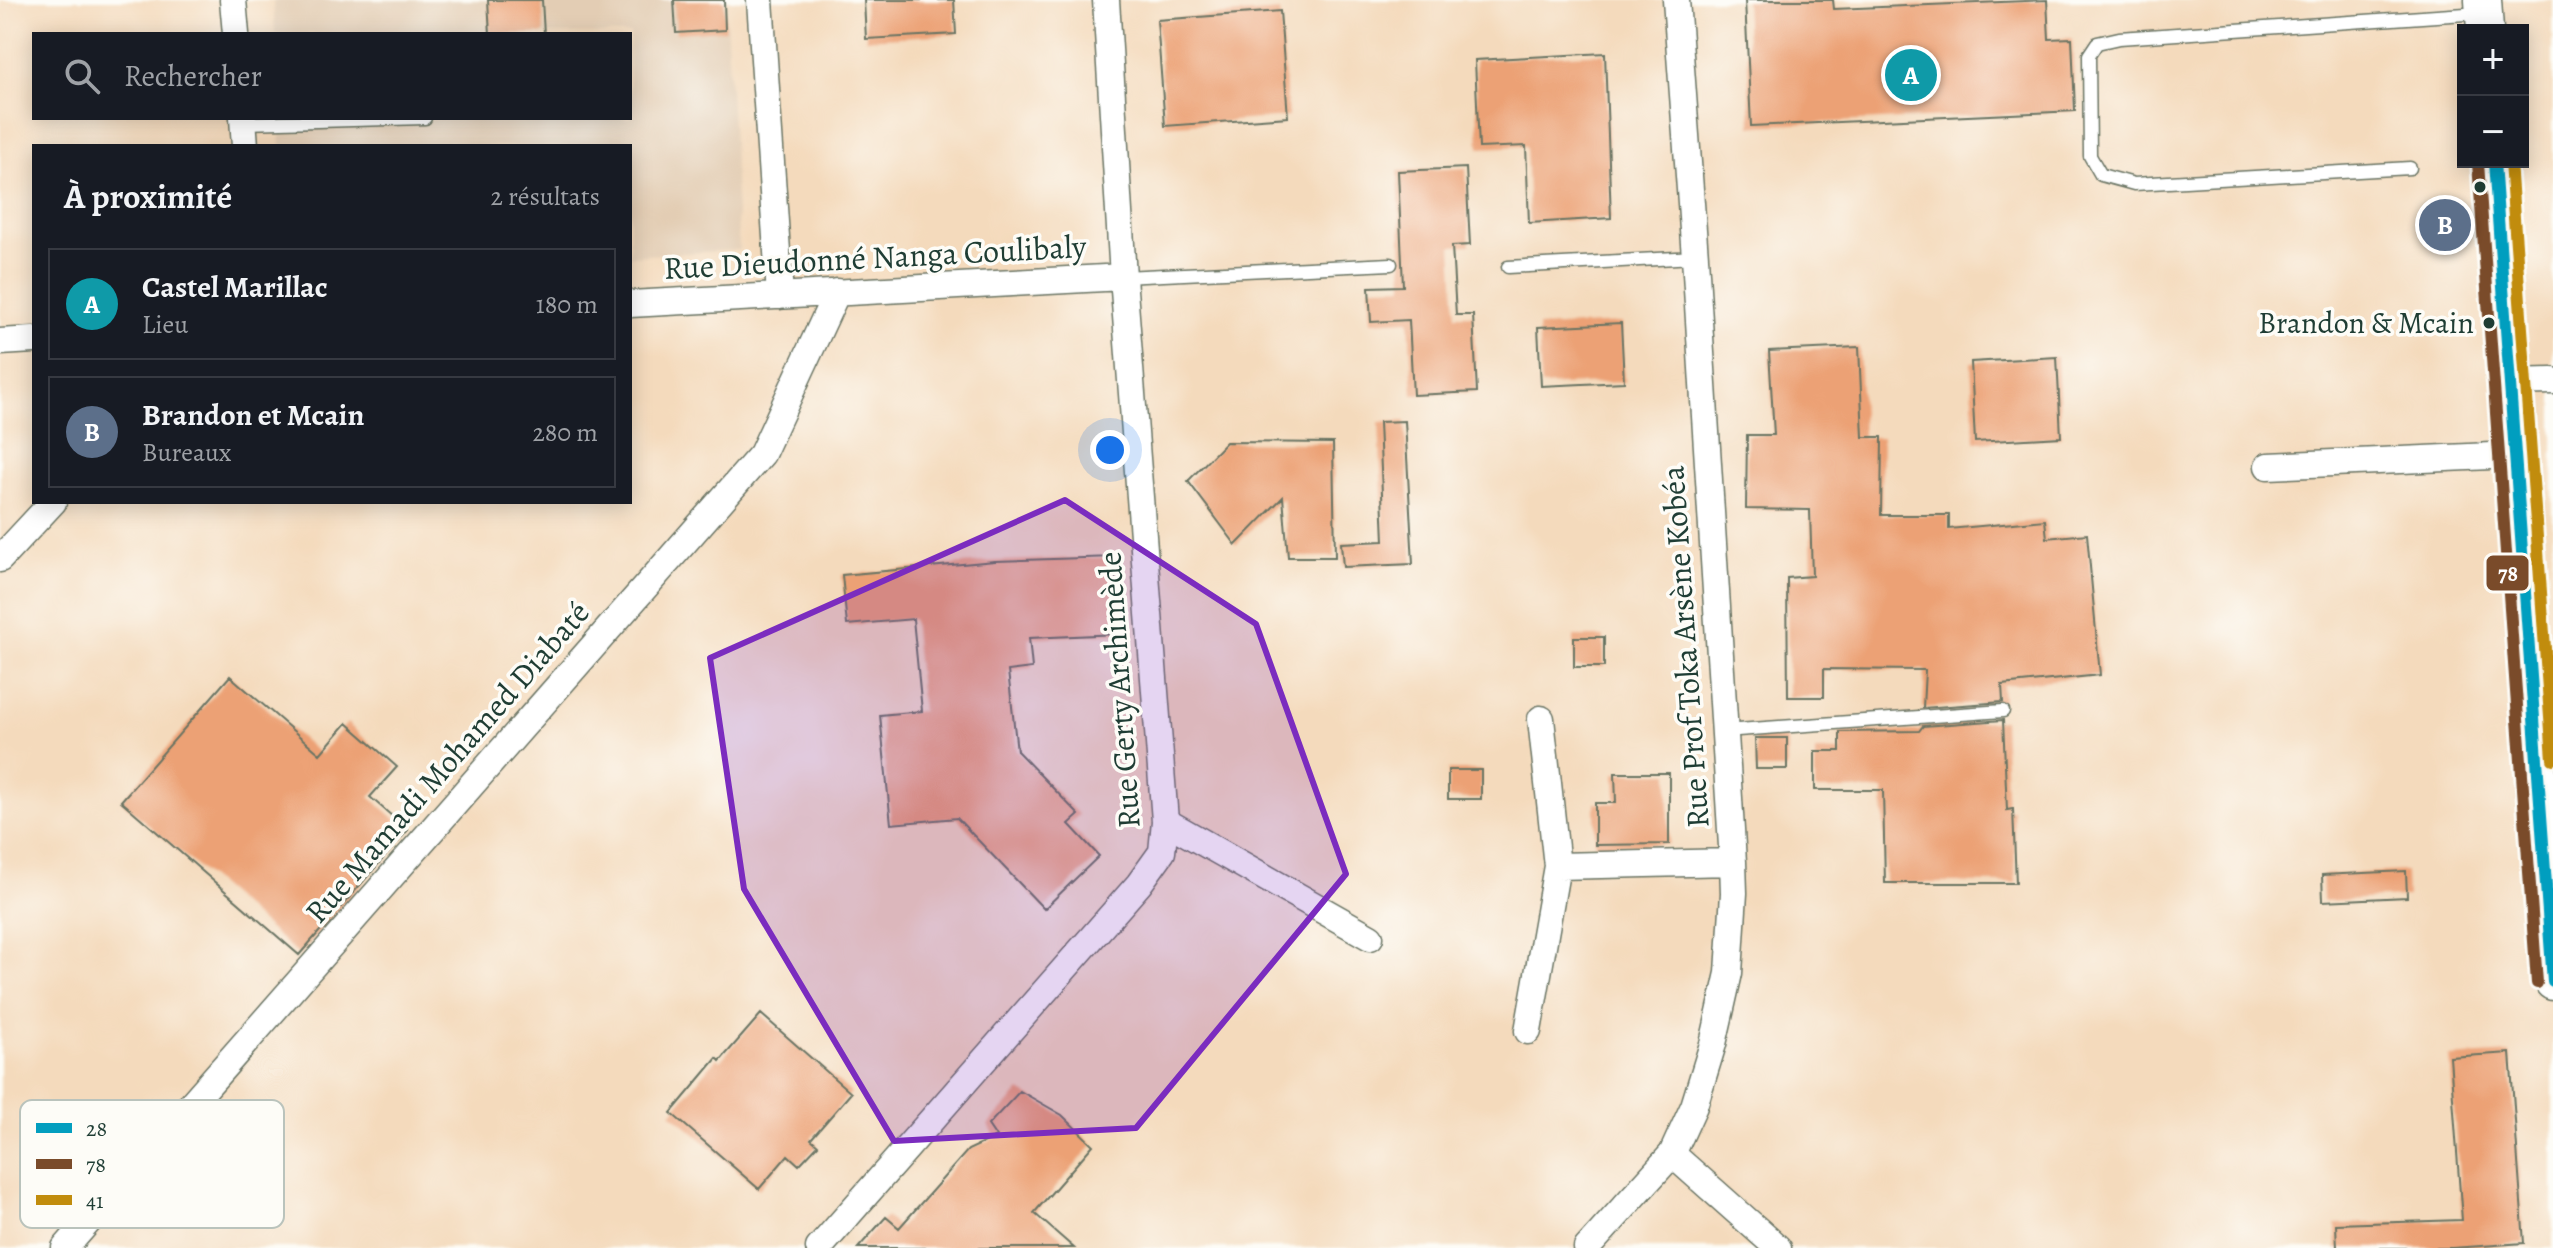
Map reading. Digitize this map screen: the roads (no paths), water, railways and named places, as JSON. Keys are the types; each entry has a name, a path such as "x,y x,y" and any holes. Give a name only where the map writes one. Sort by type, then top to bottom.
{"main road":[{"path":"2494,168 2553,982"}],"street":[{"path":"233,0 236,32"},
{"path":"760,0 780,296"},
{"name":"Rue Gerty Archimède","path":"819,1248 1139,884 1162,852 1165,821 1123,277 1106,0"},
{"name":"Rue Prof Toka Arsène Kobéa","path":"1587,1248 1672,1154 1694,1106 1713,1044 1729,973 1733,862 1676,0"},
{"name":"Rue Dieudonné Nanga Coulibaly","path":"632,304 1123,277"},
{"name":"Rue Mamadi Mohamed Diabaté","path":"195,1100 762,454 837,292"},
{"path":"0,342 32,340"},
{"path":"2509,382 2553,381"},
{"path":"2268,466 2514,455"},
{"path":"0,559 51,504"},
{"path":"1528,1031 1557,866 1541,719"},
{"path":"1165,821 1370,937"},
{"path":"1557,866 1733,862"},
{"path":"1672,1154 1778,1248"},
{"name":"Rue Mamadi Mohamed Diabaté","path":"65,1248 83,1228"}],"lane":[{"path":"2410,168 2134,184 2101,175 2090,156 2089,55 2097,43 2119,38 2484,14"},
{"path":"244,129 392,120"},
{"path":"1508,267 1695,257"},
{"path":"1123,277 1391,264"},
{"path":"1724,731 2003,711"}],"place":[{"name":"Castel Marillac","path":"1911,75"},
{"name":"Brandon et Mcain","path":"2445,225"},
{"name":"Brandon & Mcain","path":"2489,323"}]}
